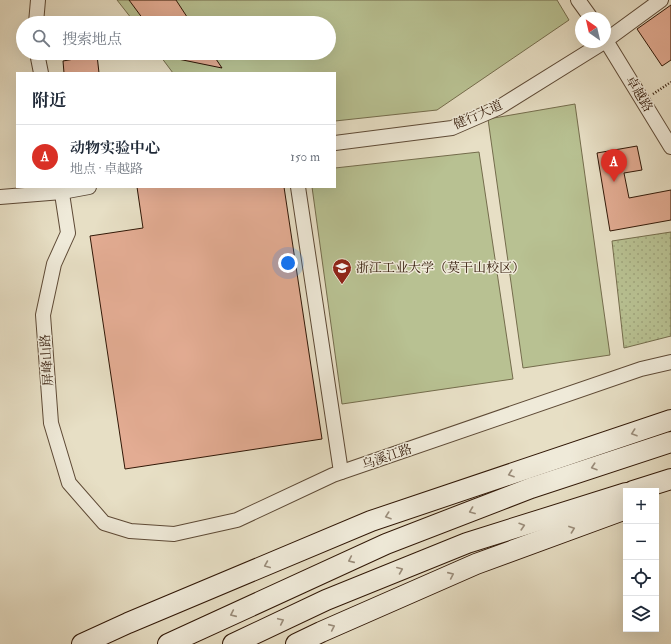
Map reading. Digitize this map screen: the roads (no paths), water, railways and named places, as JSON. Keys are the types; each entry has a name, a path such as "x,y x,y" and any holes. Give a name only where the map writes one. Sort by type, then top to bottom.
{"main road":[{"path":"82,644 128,623 371,521 671,420"},
{"path":"168,644 386,544 531,488 671,442"},
{"path":"642,488 671,479"},
{"path":"659,497 671,493"},
{"path":"233,644 326,600 467,543 623,494"},
{"path":"296,644 476,564 623,511"}],"street":[{"path":"37,16 38,0"},
{"path":"578,0 587,12"},
{"name":"健行大道","path":"611,37 661,0"},
{"name":"健行大道","path":"336,143 452,128 498,108 594,48"},
{"name":"卓越路","path":"609,48 671,148"},
{"path":"38,60 41,72"},
{"path":"0,197 80,188"},
{"path":"298,188 341,472"},
{"name":"屏峰山路","path":"61,190 68,233 54,264 43,315 51,423 69,483 104,523"},
{"name":"乌溪江路","path":"104,523 130,531 174,534 237,520 341,472 634,372 671,362"}],"place":[{"name":"动物实验中心","path":"614,182"},
{"name":"浙江工业大学（莫干山校区）","path":"342,285"}]}
